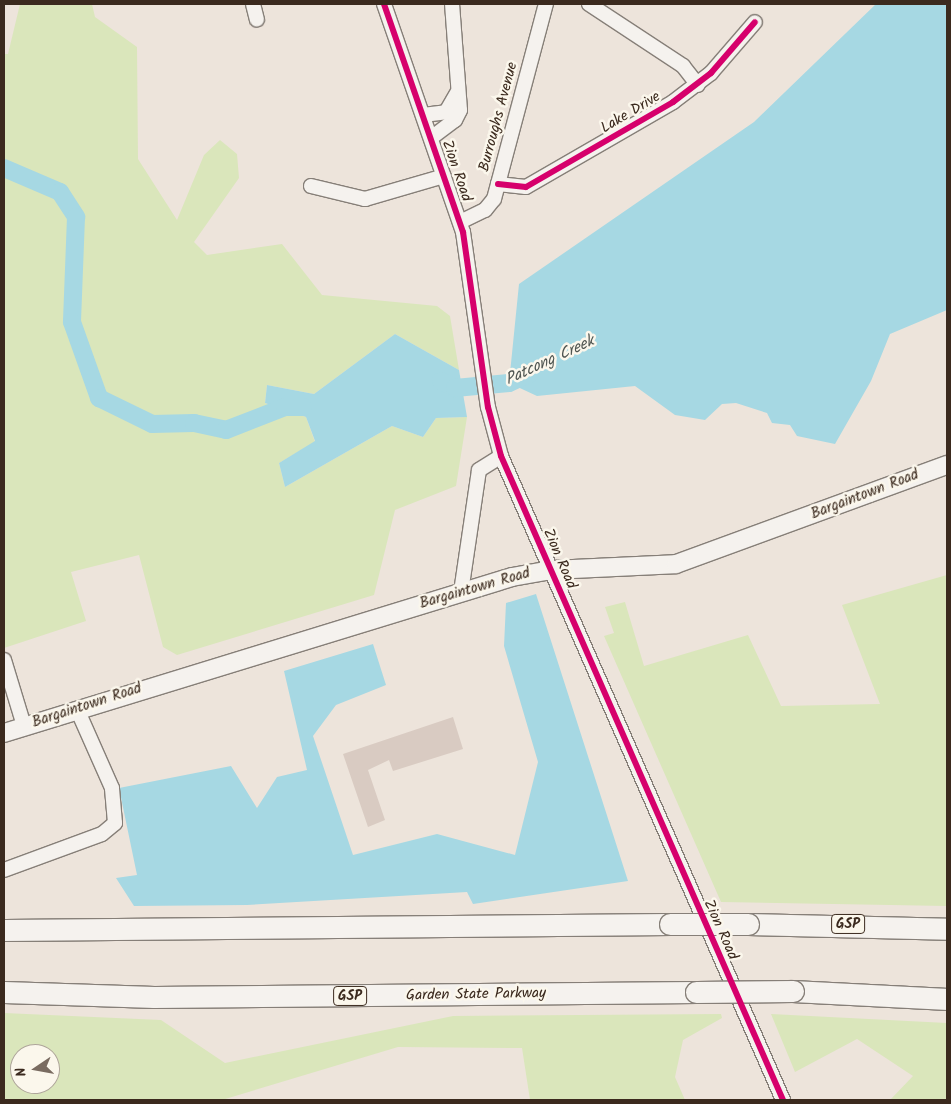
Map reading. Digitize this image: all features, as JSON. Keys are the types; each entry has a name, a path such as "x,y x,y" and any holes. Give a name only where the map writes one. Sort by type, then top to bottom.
{"highway":[{"name":"GSP","path":"4,930 670,924 947,929"},
{"name":"Garden State Parkway","path":"4,992 164,997 793,991 947,999"}],"main road":[{"name":"Bargaintown Road","path":"4,733 461,592 550,570 676,564 947,465"}],"street":[{"path":"253,4 257,20"},
{"name":"Zion Road","path":"384,4 460,222 486,395 501,456 783,1100"},
{"path":"431,138 458,116 452,4"},
{"name":"Burroughs Avenue","path":"460,222 487,208 498,184 546,4"},
{"path":"588,4 683,66 698,84"},
{"name":"Lake Drive","path":"498,184 526,187 698,84 755,22"},
{"path":"423,115 446,112 457,93"},
{"path":"311,186 365,199 444,176"},
{"path":"461,592 478,470 501,456"},
{"path":"4,660 24,726"},
{"path":"4,870 102,834 115,823 112,788 77,710"}],"green space":[{"path":"20,4 92,4 95,17 137,47 138,159 177,220 204,155 220,140 237,154 239,178 194,242 207,255 282,244 322,295 437,306 450,316 459,370 395,334 314,394 267,385 265,403 306,417 315,442 279,463 285,487 392,426 423,437 436,418 467,417 456,486 395,510 374,595 177,655 163,647 139,555 71,572 86,621 4,648 4,54 8,54"},
{"path":"947,575 947,906 721,902 604,636 614,633 605,607 625,602 644,666 748,635 781,706 880,704 842,605"},
{"path":"4,1013 161,1020 225,1063 453,1016 721,1014 722,1018 683,1040 675,1077 685,1100 530,1100 522,1048 398,1047 222,1100 4,1100"},
{"path":"771,1014 947,1023 947,1100 890,1100 913,1076 857,1039 795,1072"}],"water":[{"path":"876,4 947,4 947,310 890,334 871,381 835,444 797,436 790,425 772,423 767,413 736,403 722,404 705,420 675,415 635,386 537,396 509,383 519,284 754,122"},
{"path":"395,334 459,370 467,417 436,418 423,437 392,426 285,487 279,463 315,441 306,417 265,403 267,385 314,394"},
{"path":"536,594 628,881 473,904 467,892 247,905 134,906 116,878 137,875 119,788 231,766 257,808 277,777 307,770 284,671 373,644 386,685 336,705 313,736 353,855 437,834 515,855 538,762 504,646 506,603"}],"building":[{"path":"453,717 463,749 393,771 389,760 368,770 385,820 368,827 343,754"}],"waterway":[{"name":"Patcong Creek","path":"4,168 60,192 76,217 72,322 99,398 152,424 194,423 226,430 285,407 303,407"},
{"name":"Patcong Creek","path":"441,381 455,388 509,383 530,373"}],"cycle path":[{"path":"384,4 463,232 488,407 501,456 783,1100"},
{"path":"498,184 526,187 673,102 711,73 755,22"}]}
